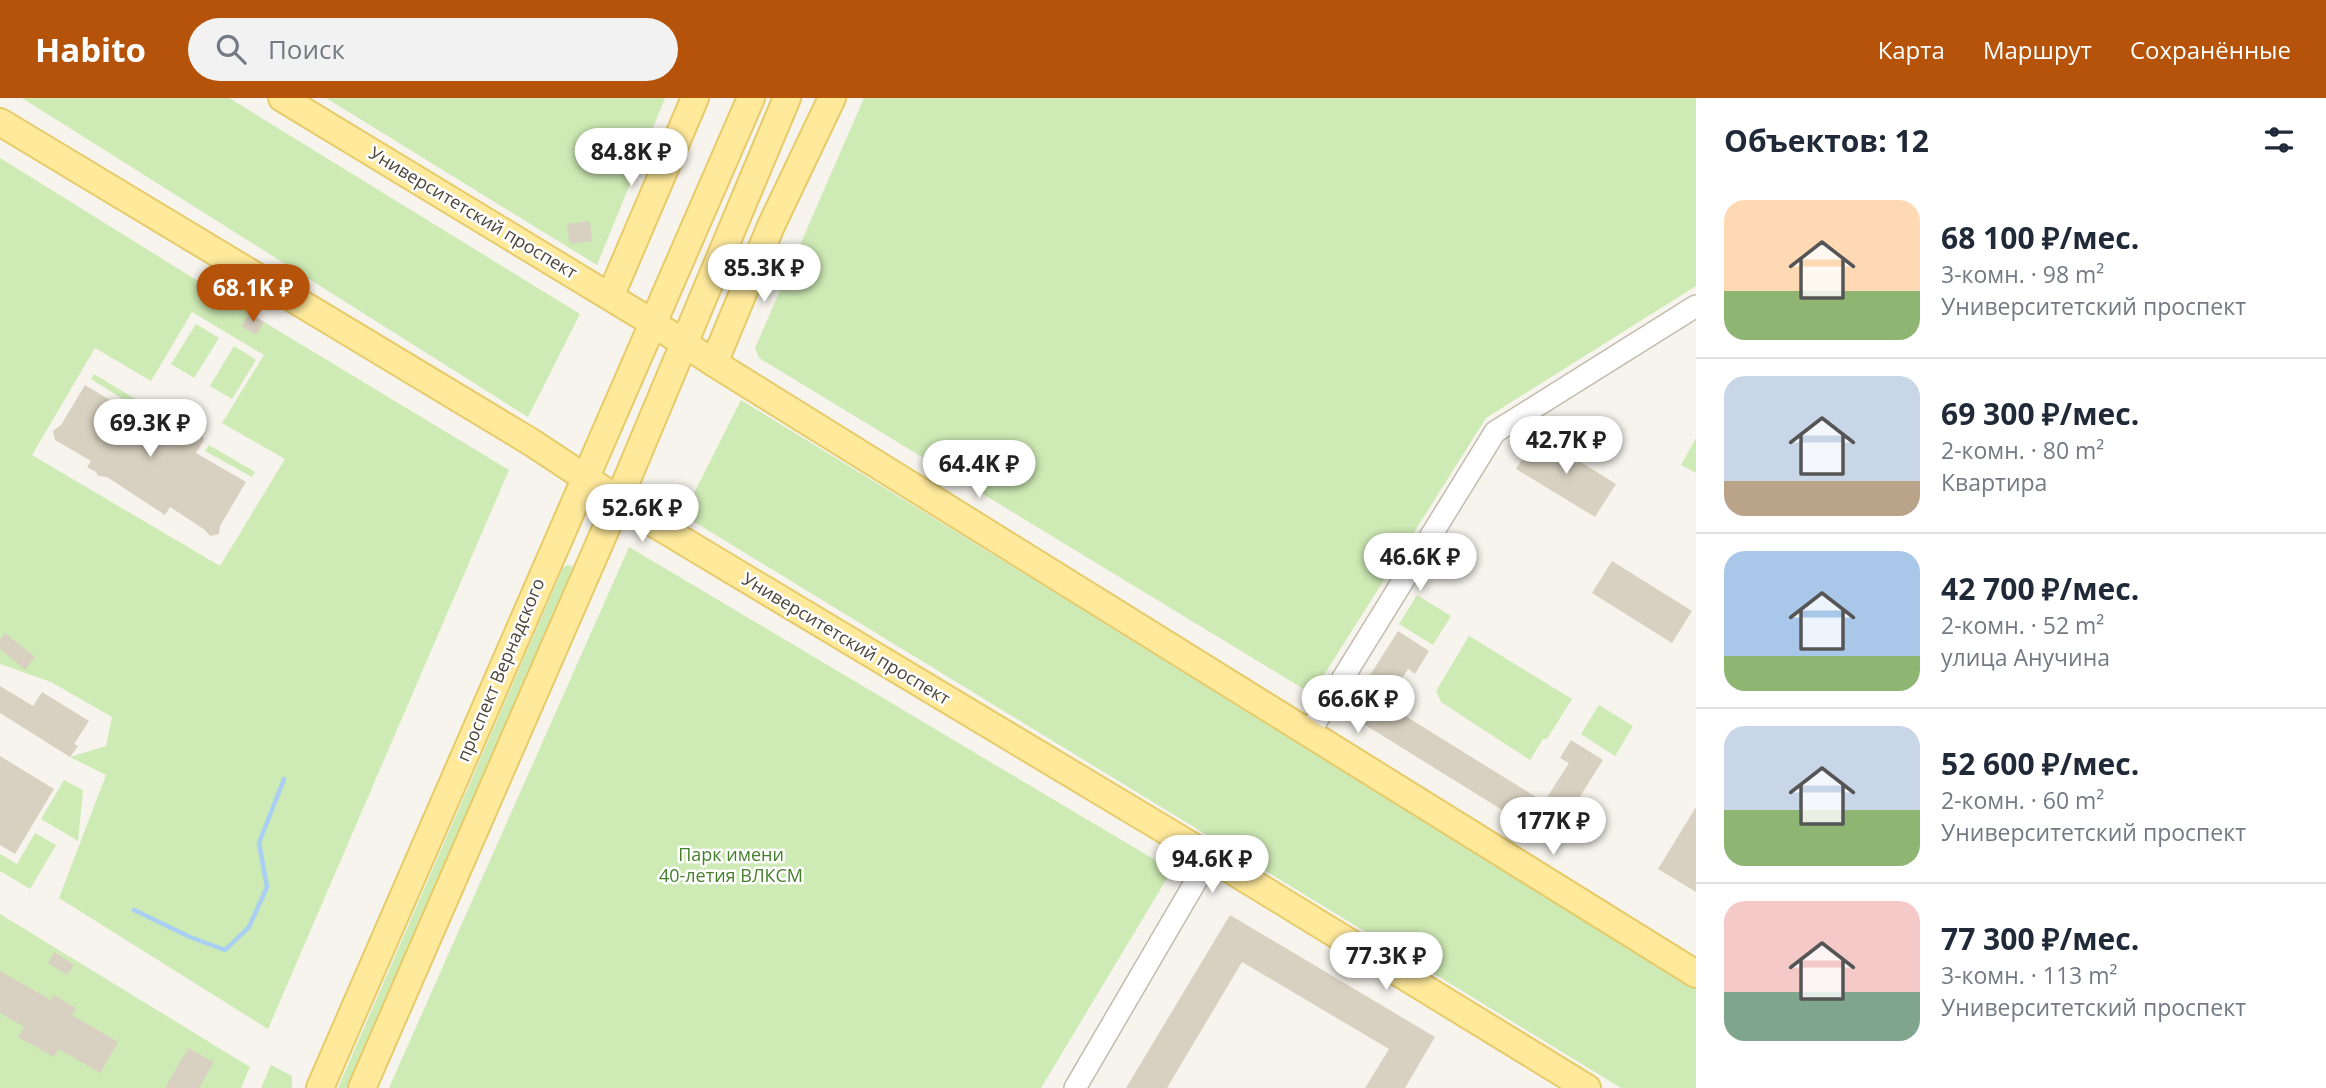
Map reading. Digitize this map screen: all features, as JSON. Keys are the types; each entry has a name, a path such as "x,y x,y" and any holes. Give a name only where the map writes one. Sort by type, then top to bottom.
{"main road":[{"name":"Университетский проспект","path":"282,98 653,323 1696,974"},
{"path":"610,297 695,98"},
{"name":"проспект Вернадского","path":"320,1088 751,98"},
{"path":"362,1088 685,345 787,98"},
{"path":"714,363 771,226 832,98"},
{"name":"Университетский проспект","path":"0,122 531,442 618,501 1210,857 1587,1088"},
{"path":"754,174 771,226"}],"street":[{"path":"1309,733 1495,432 1696,306"},
{"path":"1075,1088 1210,857"}],"green space":[{"path":"22,98 229,98 580,314 528,417"},
{"path":"326,98 665,98 597,265"},
{"path":"864,98 1696,98 1696,286 1486,418 1312,694 759,358 755,348"},
{"path":"0,158 509,470 268,1029 59,898 106,775 70,757 106,746 112,717 51,682 0,664","holes":["192,312 264,355 222,423 285,459 220,566 32,455 95,348 151,381"]},
{"path":"196,324 219,338 194,378 171,364"},
{"path":"234,346 256,360 232,399 210,386"},
{"path":"94,374 137,400 134,406 91,379"},
{"path":"741,400 1696,985 1696,1088 1621,1088 683,515"},
{"path":"1696,438 1696,473 1681,465"},
{"path":"209,445 255,472 252,477 205,451"},
{"name":"Парк имени 40-летия ВЛКСМ","path":"629,547 1172,870 1041,1088 389,1088"},
{"path":"572,566 575,571 351,1088 338,1088 563,568"},
{"path":"1417,595 1451,616 1433,645 1399,624"},
{"path":"1469,636 1572,699 1530,760 1441,702 1436,691"},
{"path":"1599,705 1633,726 1615,756 1581,734"},
{"path":"64,780 83,790 78,841 41,819"},
{"path":"35,833 56,845 30,889 0,871 0,854 17,864"},
{"path":"0,914 250,1067 241,1088 0,1088"},
{"path":"271,1065 292,1076 292,1088 261,1088"}],"building":[{"path":"590,221 592,241 570,244 567,224"},
{"path":"250,313 264,322 256,335 241,326"},
{"path":"85,385 133,414 140,403 152,402 156,411 189,431 202,432 204,440 196,453 246,482 220,526 219,534 210,536 170,507 165,515 107,477 98,476 87,467 91,461 55,440 53,431 61,425"},
{"path":"1537,435 1616,484 1595,517 1516,469"},
{"path":"1612,561 1692,611 1672,643 1592,593"},
{"path":"1398,631 1429,651 1415,674 1408,669 1386,704 1544,802 1569,763 1560,758 1571,740 1603,760 1552,841 1346,713"},
{"path":"5,633 35,657 25,670 0,649 0,639"},
{"path":"0,686 33,706 42,692 89,721 74,744 78,746 70,757 0,713"},
{"path":"0,756 54,789 15,854 0,845"},
{"path":"1696,807 1696,892 1658,869"},
{"path":"1230,915 1435,1037 1405,1088 1365,1088 1389,1049 1242,962 1167,1088 1126,1088"},
{"path":"54,952 74,965 67,975 48,963"},
{"path":"0,971 51,1000 54,995 76,1008 72,1015 118,1042 100,1073 59,1049 54,1057 18,1037 24,1027 0,1013"},
{"path":"188,1048 214,1062 199,1088 165,1088"}],"waterway":[{"path":"134,910 190,937 225,950 249,927 267,887 259,843 284,779"}]}
